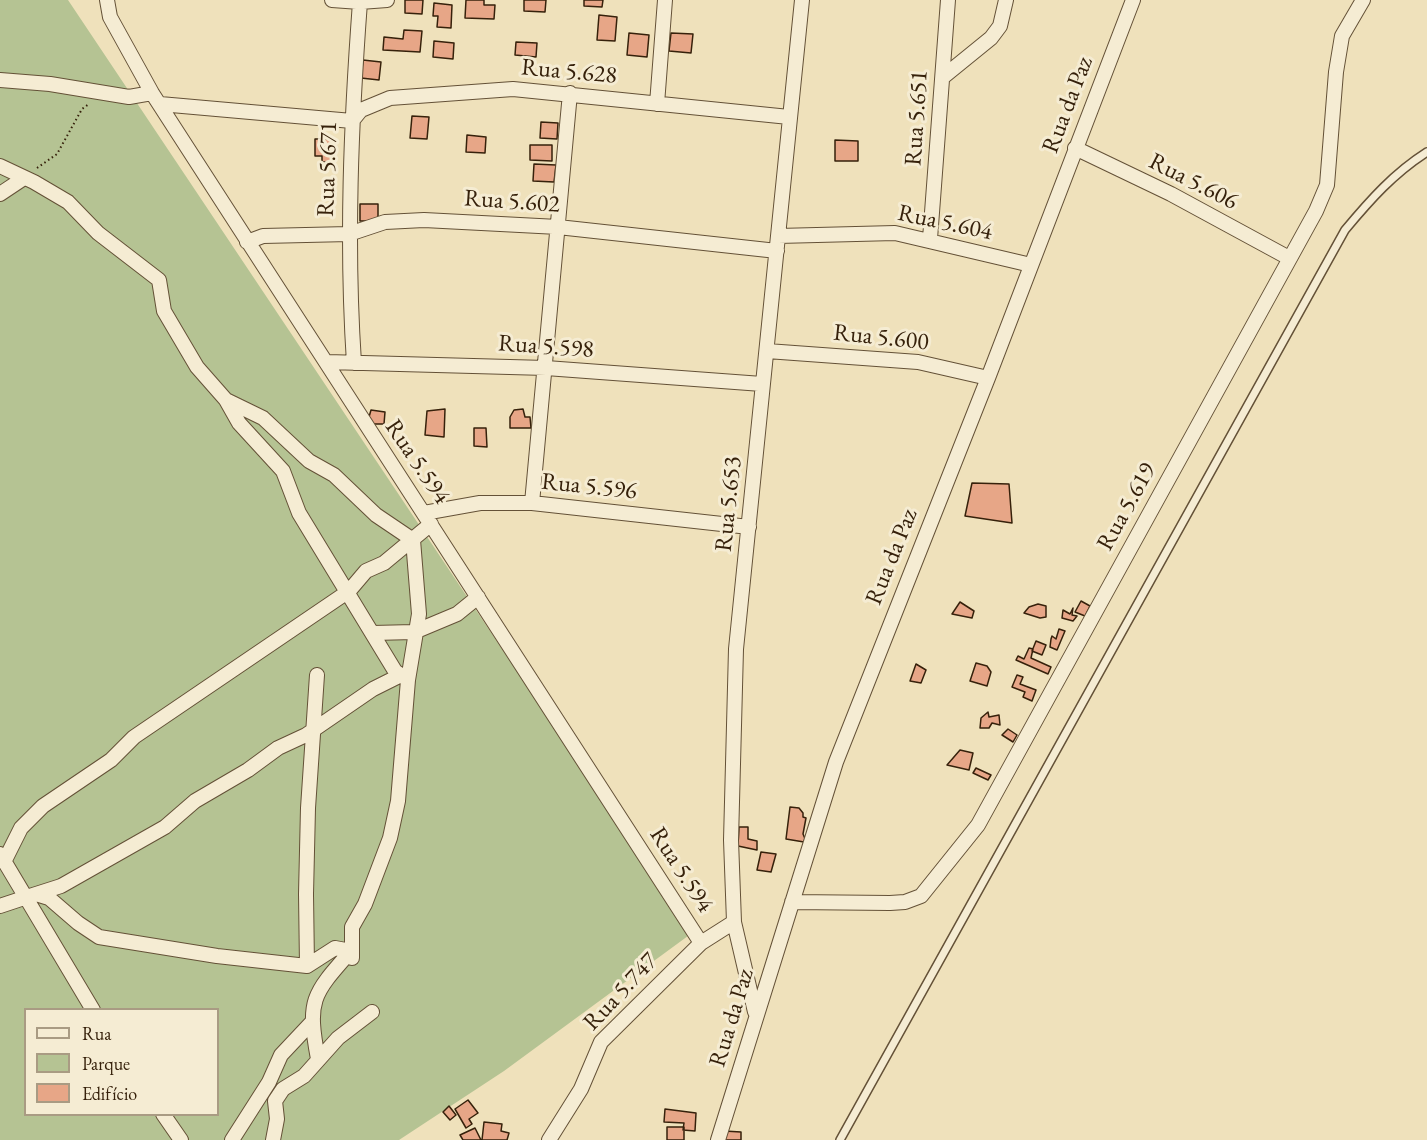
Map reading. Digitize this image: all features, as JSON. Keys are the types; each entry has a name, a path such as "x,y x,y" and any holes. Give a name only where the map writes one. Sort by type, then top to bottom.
{"street":[{"name":"Rua 5.594","path":"107,0 110,17 156,98 700,943"},
{"path":"332,0 360,2 387,0"},
{"path":"657,104 665,0"},
{"name":"Rua 5.653","path":"756,1013 735,922 731,840 736,649 802,0"},
{"name":"Rua 5.651","path":"930,239 948,0"},
{"path":"943,77 991,38 1000,26 1006,0"},
{"name":"Rua da Paz","path":"718,1140 836,762 988,378 1133,0"},
{"name":"Rua 5.619","path":"792,902 890,903 905,902 921,896 978,825 1289,258 1326,186 1336,72 1342,36 1363,0"},
{"name":"Rua 5.671","path":"354,363 349,234 352,121 360,2"},
{"path":"0,80 50,84 129,97 156,98 352,121"},
{"name":"Rua 5.628","path":"352,121 361,110 404,96 513,88 789,117"},
{"path":"532,503 570,93"},
{"name":"Rua 5.606","path":"1075,148 1171,194 1289,258"},
{"path":"0,166 68,202 98,233 159,280 164,311 197,367 226,400 239,423 283,471 299,513 349,591 395,671 404,678"},
{"path":"0,194 24,178"},
{"name":"Rua 5.602","path":"247,242 263,236 349,234 385,222 424,220 558,227 777,251"},
{"name":"Rua 5.604","path":"778,236 895,233 930,239 1031,265"},
{"name":"Rua 5.600","path":"767,351 918,362 988,378"},
{"name":"Rua 5.598","path":"327,362 546,368 762,384"},
{"path":"226,400 263,418 309,462 333,475 376,515 412,540 420,614 404,678 398,801 390,838 365,904 352,927 351,955 328,977 314,1000 313,1021 318,1059"},
{"name":"Rua 5.596","path":"427,518 480,503 532,503 748,527"},
{"path":"92,1008 64,964 32,895 2,857 21,828 43,806 111,760 134,737 349,591 366,572 384,563 412,540 427,518"},
{"path":"373,633 414,632 457,614 478,597"},
{"path":"308,966 306,894 316,675"},
{"path":"0,906 61,886 165,827 195,801 248,770 278,747 312,729 373,689 404,678"},
{"path":"32,895 49,898 78,923 99,937 206,955 308,966 335,948 351,955"},
{"name":"Rua 5.747","path":"549,1140 581,1089 602,1042 700,943 735,922"},
{"path":"273,1140 277,1119 275,1101 283,1089 304,1076 338,1038 372,1012"},
{"path":"232,1140 269,1082 281,1055 313,1021"},
{"path":"164,1116 181,1140"}],"lane":[{"path":"840,1140 1345,230 1384,185 1405,166 1427,152"}],"path":[{"path":"24,178 57,153 82,109 107,93"}],"green space":[{"path":"0,0 68,0 692,933 504,1071 399,1140 0,1140"}],"building":[{"path":"405,0 423,0 422,14 405,13"},
{"path":"466,0 484,0 484,5 495,5 494,19 465,18"},
{"path":"524,0 546,0 545,12 524,11"},
{"path":"584,0 603,0 602,7 584,6"},
{"path":"434,3 452,5 451,28 437,27 438,16 433,16"},
{"path":"599,15 617,17 615,41 597,40"},
{"path":"404,30 422,31 420,52 383,50 384,37 403,39"},
{"path":"629,33 649,35 647,57 627,55"},
{"path":"671,33 693,34 691,53 669,51"},
{"path":"434,41 454,43 453,59 433,57"},
{"path":"516,42 537,43 536,57 515,55"},
{"path":"363,60 381,62 379,80 361,78"},
{"path":"412,116 429,117 427,139 410,138"},
{"path":"541,122 558,123 557,139 540,138"},
{"path":"467,135 486,137 485,153 466,152"},
{"path":"315,139 331,139 331,162 322,162 322,156 315,156"},
{"path":"835,140 858,141 858,161 835,161"},
{"path":"530,145 552,145 552,161 530,160"},
{"path":"534,164 556,165 554,182 533,181"},
{"path":"360,204 378,204 378,221 360,221"},
{"path":"445,409 444,437 425,435 427,411"},
{"path":"523,409 525,417 530,417 531,428 510,428 510,417 514,410"},
{"path":"371,410 385,412 384,424 367,424"},
{"path":"474,428 486,428 487,447 474,446"},
{"path":"972,483 1009,484 1012,523 965,516"},
{"path":"1081,601 1090,606 1085,616 1075,612"},
{"path":"960,602 974,611 972,618 952,614"},
{"path":"1038,604 1046,606 1046,617 1040,618 1024,613 1029,607"},
{"path":"1073,608 1072,615 1077,616 1073,621 1062,618 1063,610 1070,614"},
{"path":"1059,629 1065,631 1057,650 1050,647 1052,636 1056,639"},
{"path":"1036,641 1046,645 1042,655 1032,651"},
{"path":"1029,648 1033,649 1031,658 1051,667 1048,674 1016,660 1018,656 1024,659"},
{"path":"976,663 987,666 991,672 987,686 970,681"},
{"path":"916,664 926,670 921,683 910,681"},
{"path":"1017,675 1023,677 1020,684 1036,690 1032,701 1023,697 1025,692 1012,687"},
{"path":"988,712 989,717 999,715 1000,725 992,723 989,728 980,728 981,718"},
{"path":"1008,729 1017,735 1013,742 1002,735"},
{"path":"960,750 973,753 969,770 947,765"},
{"path":"976,768 991,775 988,780 973,773"},
{"path":"790,807 799,808 803,817 806,818 803,834 806,841 804,842 786,839"},
{"path":"739,827 748,827 748,839 757,841 757,850 738,846"},
{"path":"761,852 776,854 771,872 757,870"},
{"path":"468,1100 478,1113 469,1119 472,1124 466,1128 455,1109"},
{"path":"449,1106 456,1115 450,1120 443,1112"},
{"path":"665,1109 696,1113 695,1131 683,1130 684,1123 664,1122"},
{"path":"484,1122 502,1124 501,1131 509,1133 507,1140 482,1140"},
{"path":"667,1127 684,1127 684,1140 667,1140"},
{"path":"475,1128 481,1140 463,1140 460,1135"},
{"path":"724,1131 741,1132 741,1140 724,1140"}]}
